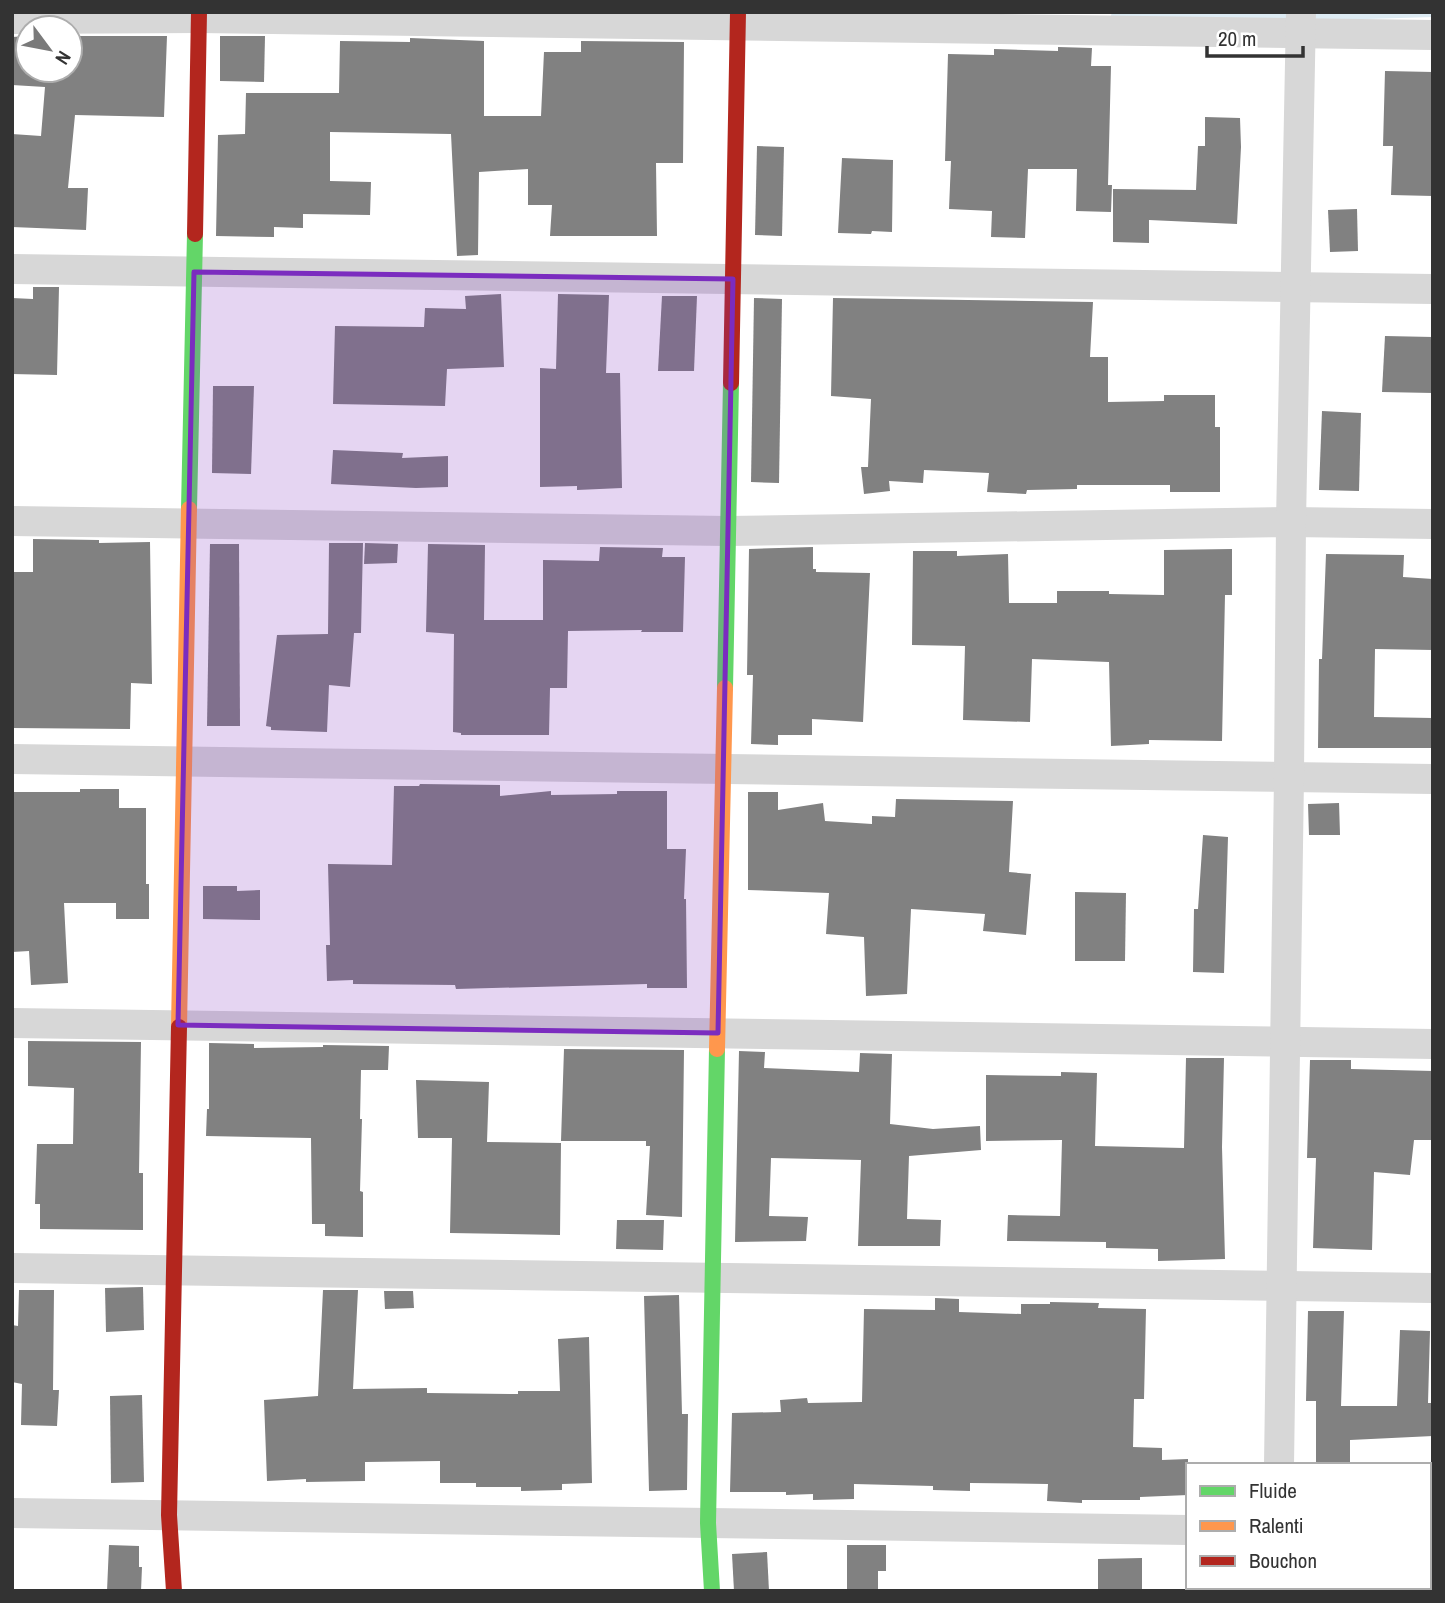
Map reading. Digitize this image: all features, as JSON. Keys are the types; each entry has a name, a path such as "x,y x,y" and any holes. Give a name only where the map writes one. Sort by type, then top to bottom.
{"street":[{"path":"12,19 199,15 1301,23 1433,36"},
{"path":"174,1591 169,1516 199,15"},
{"path":"712,1591 708,1523 738,19"},
{"path":"1279,1463 1291,522 1301,23"},
{"path":"12,269 1433,289"},
{"path":"12,520 728,531 1291,522 1433,524"},
{"path":"12,759 1433,779"},
{"path":"12,1023 1433,1044"},
{"path":"12,1268 1433,1288"},
{"path":"12,1513 1186,1530"}],"highlighted area":[{"path":"194,272 733,279 718,1033 178,1025"}],"building":[{"path":"84,36 167,36 164,117 75,115 68,188 88,188 86,230 12,227 12,134 41,136 45,87 12,85 12,37 14,84 84,84"},
{"path":"220,36 265,36 264,82 220,81"},
{"path":"410,38 484,41 484,116 541,116 544,52 581,52 581,41 684,42 683,163 656,163 657,236 550,236 552,205 528,205 528,169 479,172 478,255 457,256 451,134 330,132 330,181 371,182 370,215 303,214 303,228 274,227 274,237 216,236 218,135 245,134 246,93 339,93 340,41 410,42"},
{"path":"1058,47 1092,48 1091,66 1111,66 1108,185 1112,185 1111,212 1076,211 1077,169 1028,169 1025,238 991,237 992,211 949,209 951,161 945,161 948,54 994,55 994,49 1058,51"},
{"path":"1385,71 1433,72 1433,196 1391,195 1393,146 1383,146"},
{"path":"1205,117 1240,118 1237,224 1149,220 1149,243 1113,242 1113,189 1196,190 1198,146 1205,146"},
{"path":"757,146 784,147 782,236 755,235"},
{"path":"842,158 893,160 892,232 838,233"},
{"path":"1357,209 1358,251 1330,252 1328,210"},
{"path":"33,287 59,287 57,375 12,374 12,298 33,299"},
{"path":"501,294 504,367 447,369 445,406 333,404 335,326 424,327 425,308 466,309 465,296"},
{"path":"558,294 609,295 606,373 620,373 622,488 577,490 577,486 540,487 540,368 556,369"},
{"path":"662,296 697,296 694,371 658,371"},
{"path":"754,298 782,299 779,483 751,482"},
{"path":"833,298 1093,302 1090,357 1108,357 1108,402 1164,401 1164,395 1215,395 1215,427 1220,427 1220,492 1170,492 1170,485 1077,485 1077,489 1027,490 1026,494 987,492 989,473 924,470 923,483 889,481 890,491 864,494 861,467 868,467 871,399 831,396"},
{"path":"1385,336 1433,337 1433,393 1382,392"},
{"path":"213,386 254,386 251,474 212,473"},
{"path":"1322,411 1361,413 1359,491 1319,490"},
{"path":"333,450 403,453 402,458 448,456 448,487 331,484"},
{"path":"33,539 99,540 99,543 150,542 152,684 131,683 130,729 12,728 12,572 33,572"},
{"path":"329,543 363,543 361,633 354,633 350,687 329,685 327,732 271,730 271,727 266,726 277,635 328,634"},
{"path":"365,543 398,544 397,563 364,564"},
{"path":"210,544 239,544 240,726 207,726"},
{"path":"428,544 485,545 484,620 543,620 543,560 599,561 600,547 663,548 662,557 685,557 683,632 568,631 567,688 550,688 549,735 461,735 453,732 454,634 426,632"},
{"path":"813,547 813,569 816,569 816,572 870,573 863,722 812,719 812,735 778,735 778,745 751,744 753,675 747,675 749,549"},
{"path":"1232,549 1232,595 1225,595 1222,741 1149,740 1149,744 1111,746 1109,662 1032,659 1030,722 963,720 965,646 912,645 913,551 957,551 957,556 1008,554 1009,603 1057,603 1057,591 1164,595 1164,550"},
{"path":"1326,554 1404,555 1403,577 1433,579 1433,650 1375,649 1374,717 1433,718 1433,748 1318,748 1319,659 1322,659"},
{"path":"500,785 500,796 551,791 551,795 667,791 667,849 686,849 684,899 687,988 647,988 647,984 456,989 455,985 353,984 353,980 327,981 326,945 330,945 328,864 392,865 394,786"},
{"path":"80,789 119,789 119,808 146,808 149,919 116,919 116,903 64,903 68,983 31,985 29,951 12,952 12,792 80,792"},
{"path":"748,792 778,792 778,810 823,803 825,821 872,824 872,816 895,817 896,799 1013,801 1009,872 1031,874 1026,935 983,931 985,914 911,909 907,994 866,996 864,937 826,934 829,893 748,890"},
{"path":"1339,803 1340,835 1309,835 1308,804"},
{"path":"1203,835 1228,837 1224,973 1193,972 1194,909 1198,909"},
{"path":"203,886 237,886 237,891 260,890 260,920 203,919"},
{"path":"1075,892 1126,893 1125,961 1075,961"},
{"path":"28,1041 141,1042 139,1173 143,1173 143,1230 40,1229 40,1204 35,1204 37,1144 73,1144 74,1088 28,1086"},
{"path":"209,1043 254,1044 254,1048 389,1046 388,1070 361,1070 360,1191 363,1192 363,1237 325,1236 325,1224 312,1224 311,1138 206,1136 209,1109"},
{"path":"564,1049 684,1050 682,1217 646,1215 650,1146 646,1146 646,1141 561,1141"},
{"path":"739,1051 765,1052 764,1068 859,1072 860,1053 892,1054 890,1124 933,1129 980,1126 981,1150 909,1156 907,1219 941,1220 940,1246 858,1246 861,1160 771,1158 769,1216 808,1217 806,1241 735,1242"},
{"path":"1186,1058 1224,1058 1222,1147 1225,1259 1158,1261 1158,1249 1106,1248 1106,1242 1007,1241 1008,1215 1060,1216 1062,1140 986,1141 986,1075 1061,1076 1061,1072 1097,1073 1095,1146 1184,1148"},
{"path":"1310,1060 1351,1060 1351,1069 1433,1071 1431,1140 1414,1140 1410,1175 1374,1172 1372,1250 1313,1248 1316,1158 1307,1158"},
{"path":"416,1080 489,1082 487,1142 561,1143 560,1235 450,1233 452,1138 418,1138"},
{"path":"617,1220 664,1220 663,1250 616,1249"},
{"path":"143,1287 144,1330 106,1332 105,1288"},
{"path":"19,1290 54,1290 53,1390 59,1390 57,1426 21,1425 22,1384 12,1382 12,1325 18,1326"},
{"path":"323,1290 358,1290 353,1389 427,1388 427,1393 518,1394 518,1391 560,1391 558,1339 589,1337 592,1483 562,1484 562,1490 521,1491 521,1487 476,1487 476,1483 440,1483 440,1461 365,1462 365,1481 267,1481 264,1400 318,1396"},
{"path":"384,1291 413,1291 414,1308 385,1309"},
{"path":"679,1295 682,1414 688,1414 687,1490 649,1491 644,1296"},
{"path":"935,1298 959,1299 959,1312 1021,1314 1021,1304 1050,1302 1099,1303 1098,1308 1146,1309 1144,1399 1134,1399 1133,1447 1162,1448 1162,1460 1188,1459 1186,1495 1140,1497 1140,1500 1082,1500 1082,1503 1047,1501 1048,1484 970,1483 970,1491 933,1490 933,1486 854,1484 854,1499 813,1500 813,1494 730,1492 732,1413 781,1412 780,1400 807,1398 808,1403 862,1402 864,1309 935,1310"},
{"path":"1308,1311 1344,1311 1341,1406 1397,1406 1400,1330 1430,1331 1428,1403 1433,1403 1433,1436 1350,1440 1350,1463 1316,1463 1316,1401 1306,1401"},
{"path":"142,1395 144,1482 111,1483 110,1396"},
{"path":"109,1545 139,1546 141,1591 107,1591"},
{"path":"847,1545 886,1545 886,1571 878,1571 878,1589 847,1590"},
{"path":"767,1552 769,1591 734,1591 732,1554"},
{"path":"1142,1558 1142,1591 1098,1591 1098,1559"}],"waterway":[{"path":"1116,16 1301,16 1433,12"}],"traffic: fast":[{"path":"189,509 195,234"},
{"path":"725,688 731,383"},
{"path":"712,1591 708,1523 717,1049"}],"traffic: slow":[{"path":"179,1027 189,509"},
{"path":"717,1049 725,688"}],"traffic: jam":[{"path":"195,234 199,12"},
{"path":"731,383 738,12"},
{"path":"174,1591 169,1515 179,1027"}]}
